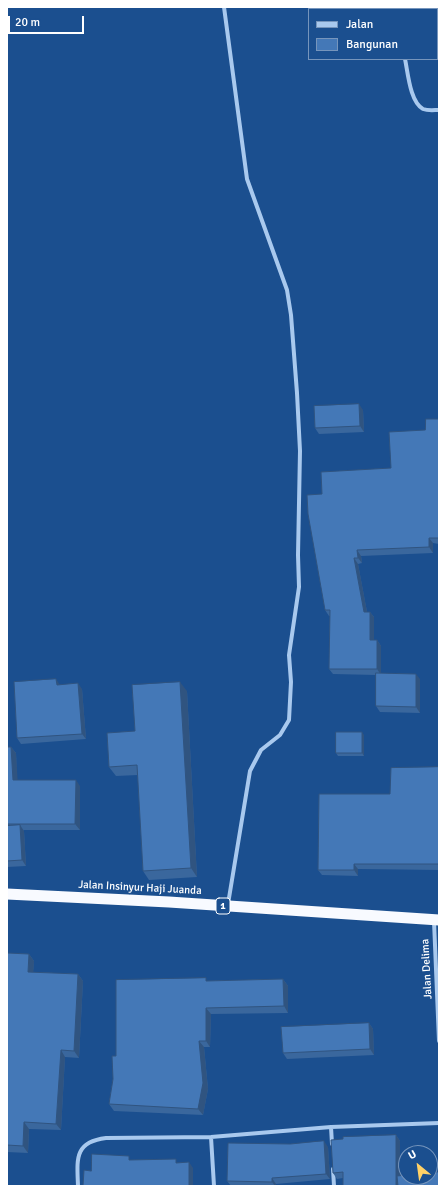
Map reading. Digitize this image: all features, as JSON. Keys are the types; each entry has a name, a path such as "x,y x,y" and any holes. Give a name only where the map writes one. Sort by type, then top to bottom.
{"highway":[{"name":"Jalan Insinyur Haji Juanda","path":"7,894 169,902 436,920"}],"street":[{"path":"224,7 247,179 287,290 291,315 300,451 298,555 299,587 289,655 291,682 289,720 280,735 260,750 250,771 228,906"},
{"path":"405,60 413,97 416,103 427,110 439,110"},
{"name":"Jalan Delima","path":"436,920 439,1041"},
{"path":"78,1186 77,1165 80,1150 87,1143 95,1139 211,1137 331,1127 439,1123"},
{"path":"331,1127 332,1149"},
{"path":"211,1137 214,1186"},
{"path":"333,1164 334,1186"}],"building":[{"path":"359,404 360,426 315,428 314,406"},
{"path":"426,419 439,419 439,538 429,538 429,547 357,550 358,558 354,558 364,612 370,612 370,640 377,640 377,669 329,669 330,610 325,610 308,514 307,495 322,494 321,472 391,468 389,432 425,430"},
{"path":"376,673 416,674 416,707 376,706"},
{"path":"56,679 57,685 78,683 82,734 17,738 14,682"},
{"path":"180,682 191,868 143,871 137,765 109,767 107,733 135,731 132,685"},
{"path":"336,732 362,732 362,753 336,753"},
{"path":"7,747 11,747 13,780 76,780 75,824 7,824"},
{"path":"439,767 439,864 354,864 354,870 318,870 319,794 390,794 391,768"},
{"path":"20,825 22,860 7,861 7,826"},
{"path":"7,953 29,954 28,972 78,974 74,1051 61,1050 56,1124 24,1122 23,1146 7,1145"},
{"path":"206,978 206,981 283,979 284,1006 206,1008 206,1041 199,1041 203,1083 198,1109 109,1104 113,1079 112,1056 116,1056 116,980"},
{"path":"369,1023 370,1049 283,1053 281,1027"},
{"path":"396,1135 396,1186 343,1186 343,1172 333,1173 331,1140 343,1139 343,1137"},
{"path":"324,1141 326,1174 272,1178 272,1182 227,1181 228,1143 290,1144"},
{"path":"92,1154 129,1156 129,1160 176,1159 176,1163 189,1162 189,1186 83,1186 84,1170 91,1171"},
{"path":"438,1172 439,1186 398,1186 397,1176 398,1176 398,1185 438,1185"}]}
